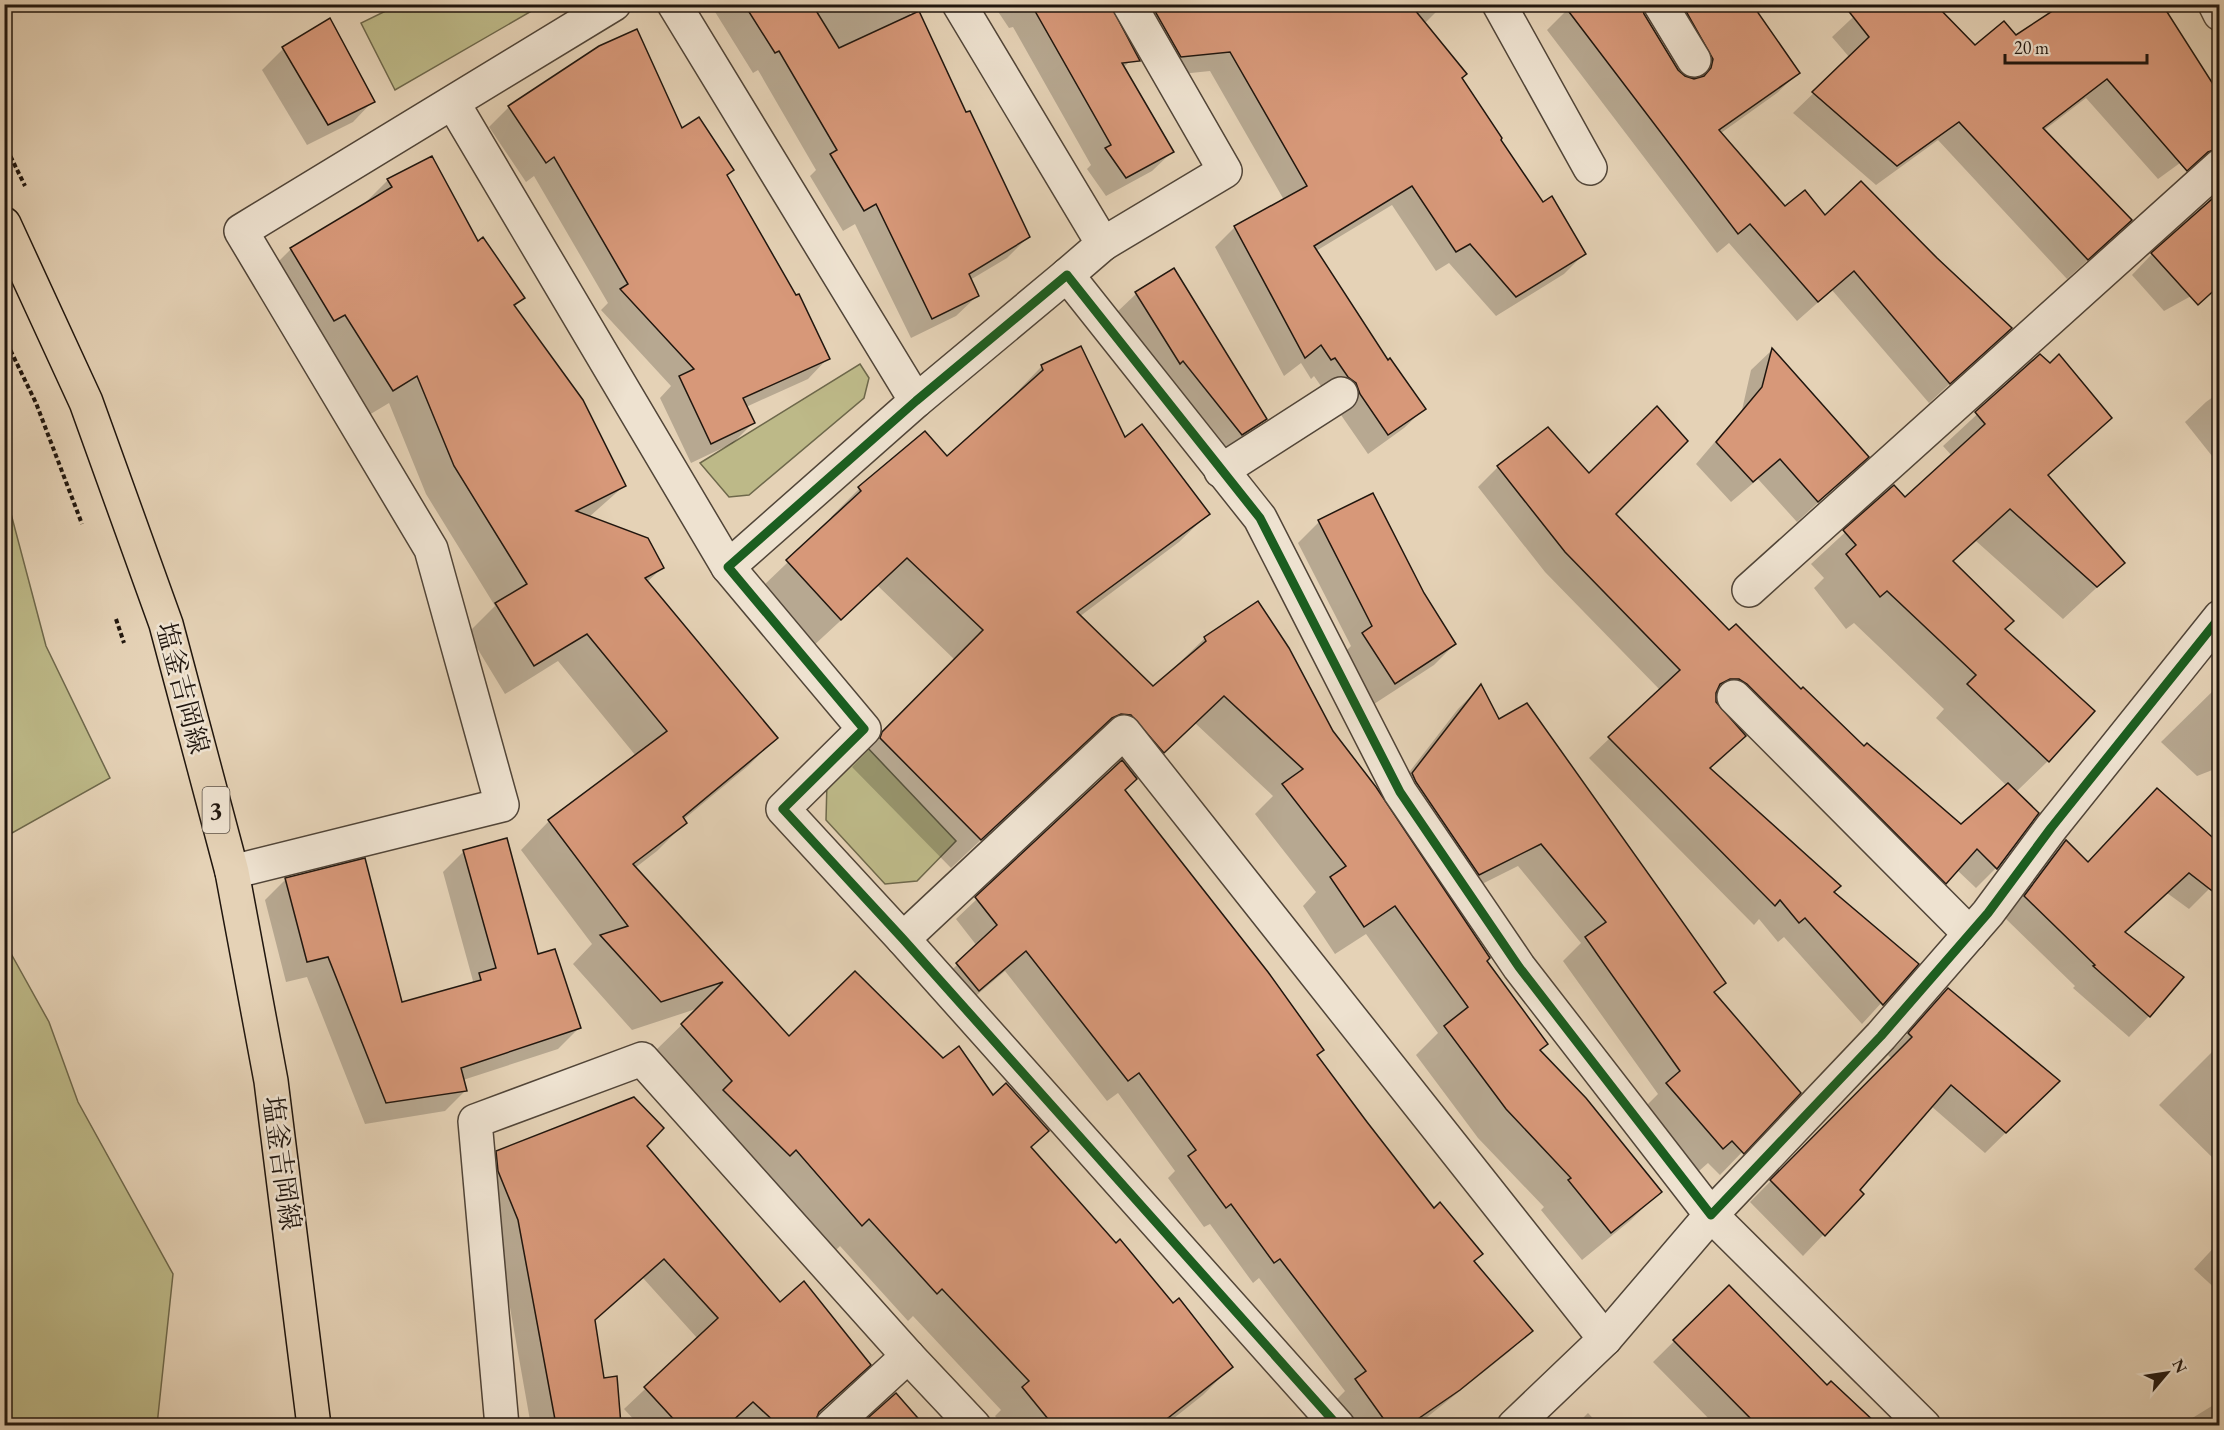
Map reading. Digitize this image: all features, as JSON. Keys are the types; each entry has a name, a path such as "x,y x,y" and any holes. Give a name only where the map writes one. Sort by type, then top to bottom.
{"main road":[{"name":"塩釜吉岡線","path":"4,224 86,402 166,624 232,872 271,1081 314,1425"}],"street":[{"path":"232,872 501,805 431,549 241,231 614,4"},
{"path":"674,4 916,401"},
{"path":"959,4 1103,244"},
{"path":"728,567 916,401 1103,244 1226,171 1129,4"},
{"path":"1499,4 1590,168"},
{"path":"1660,4 1694,60"},
{"path":"2215,4 2220,14"},
{"path":"453,103 728,567 864,729 783,809 903,939 1338,1425"},
{"path":"1749,590 2220,166"},
{"path":"1067,275 1260,518 1400,792 1519,967 1711,1215 1924,1425"},
{"path":"1221,471 1341,394"},
{"path":"1514,1425 1605,1339 1711,1215 1881,1036 1970,934 2220,617"},
{"path":"1734,697 1970,934"},
{"path":"903,939 1124,732 1605,1339"},
{"path":"502,1425 475,1121 642,1059 908,1356 974,1425"},
{"path":"832,1425 908,1356"}],"path":[{"path":"4,337 36,403 86,535"},
{"path":"114,611 128,654"}],"shaded area":[{"path":"398,5 542,5 395,90 361,23"},
{"path":"860,364 869,378 864,398 749,495 729,497 700,463"},
{"path":"5,491 46,646 110,778 5,837"},
{"path":"865,745 956,841 917,881 885,884 826,820 827,781"},
{"path":"4,941 49,1022 78,1102 173,1274 157,1425 5,1425"}],"building":[{"path":"744,4 812,4 839,48 919,11 966,112 970,111 1030,237 969,274 979,296 932,319 876,204 864,211 830,154 837,150 779,51 775,53"},
{"path":"1031,4 1110,4 1140,61 1122,63 1174,152 1126,178 1105,148 1111,145"},
{"path":"1151,4 1410,4 1467,74 1462,78 1502,138 1501,140 1543,202 1552,196 1586,254 1516,297 1470,244 1456,252 1412,186 1314,246 1388,360 1390,358 1426,409 1388,435 1360,394 1356,383 1348,377 1335,358 1331,360 1321,345 1305,358 1234,226 1307,186 1230,52 1181,57"},
{"path":"1563,4 1641,4 1644,14 1678,70 1694,79 1704,76 1711,68 1713,59 1682,4 1752,4 1800,73 1719,130 1785,206 1805,190 1825,215 1861,181 1937,258 2012,328 1950,384 1854,271 1818,302 1750,224 1738,234"},
{"path":"1843,4 1935,4 1975,45 2004,21 2016,35 2063,4 2162,4 2220,95 2220,148 2208,152 2187,171 2107,79 2043,128 2132,220 2088,260 1959,122 1897,166 1812,92 1869,37"},
{"path":"330,18 375,102 328,125 282,47"},
{"path":"637,29 682,128 699,117 734,170 727,175 796,295 799,294 830,359 743,398 755,423 711,444 679,376 694,369 620,289 628,284 554,157 546,163 508,106 599,46"},
{"path":"432,156 478,241 483,237 525,298 514,305 583,400 626,486 576,511 648,538 664,568 645,578 778,738 683,817 687,823 633,864 789,1036 855,971 943,1058 959,1046 993,1095 1006,1083 1049,1131 1031,1147 1116,1243 1120,1239 1173,1303 1179,1298 1233,1367 1159,1425 1053,1425 1022,1387 1029,1381 942,1289 937,1294 869,1219 862,1226 796,1150 790,1156 723,1090 732,1081 681,1024 723,982 661,1002 600,935 628,926 548,820 667,731 587,634 534,666 495,603 527,584 454,466 417,376 393,391 345,315 334,321 290,248 392,187 387,179"},
{"path":"2220,192 2220,285 2198,305 2151,253"},
{"path":"1174,268 1267,419 1242,435 1183,361 1180,364 1135,292"},
{"path":"1081,346 1125,437 1142,424 1210,514 1077,612 1153,686 1206,641 1204,637 1258,601 1289,648 1333,731 1376,787 1490,958 1487,961 1548,1044 1540,1050 1586,1098 1662,1192 1611,1233 1568,1180 1571,1178 1506,1109 1444,1026 1468,1007 1395,906 1364,927 1330,877 1346,866 1282,784 1303,769 1224,696 1164,753 1131,715 1121,714 1112,718 981,840 880,738 882,732 983,630 907,558 841,620 786,560 861,491 858,487 925,431 947,456 1043,370 1041,365"},
{"path":"1772,348 1869,457 1818,502 1780,459 1753,482 1716,442 1762,387"},
{"path":"2040,354 2050,363 2059,354 2112,418 2048,475 2125,563 2097,587 2010,509 1953,561 2014,621 2005,629 2095,711 2049,762 1967,684 1976,675 1887,591 1880,597 1846,554 1856,545 1843,530 1894,485 1905,497 1985,424 1975,412"},
{"path":"1657,406 1688,441 1616,514 1729,630 1736,624 1801,689 1803,687 1864,746 1867,743 1961,824 2008,783 2039,813 1997,869 1977,849 1946,884 1747,684 1739,679 1730,679 1720,684 1716,693 1716,702 1746,736 1710,768 1841,886 1834,892 1919,964 1883,1005 1805,918 1799,923 1780,900 1775,906 1608,737 1680,670 1565,552 1497,466 1548,427 1589,473"},
{"path":"1373,493 1424,593 1456,644 1395,684 1362,633 1372,626 1318,520"},
{"path":"1481,684 1499,719 1527,703 1726,983 1714,992 1801,1093 1744,1154 1732,1141 1723,1149 1666,1083 1680,1071 1585,937 1606,922 1541,844 1479,875 1416,782 1412,773"},
{"path":"1122,760 1137,779 1125,790 1268,972 1324,1050 1317,1055 1367,1122 1434,1208 1440,1202 1483,1254 1474,1261 1533,1331 1460,1390 1409,1425 1388,1425 1355,1379 1366,1371 1280,1259 1274,1263 1231,1204 1226,1208 1188,1156 1196,1150 1139,1073 1128,1081 1026,951 979,991 956,963 997,925 975,897"},
{"path":"2157,788 2220,844 2220,897 2189,873 2125,932 2184,977 2150,1017 2093,966 2095,965 2024,896 2066,840 2088,862"},
{"path":"507,838 538,954 555,949 581,1028 461,1068 467,1091 386,1103 328,957 307,962 285,878 365,858 402,1002 481,980 479,973 496,968 463,850"},
{"path":"1948,988 2060,1081 2006,1133 1951,1085 1860,1190 1864,1194 1825,1236 1770,1180 1912,1037 1908,1033"},
{"path":"634,1097 664,1128 647,1146 780,1302 804,1281 871,1365 819,1412 814,1425 778,1425 753,1402 728,1425 679,1425 644,1387 718,1318 664,1259 595,1320 604,1378 617,1376 621,1425 556,1425 518,1220 498,1171 496,1151"},
{"path":"1729,1285 1827,1385 1831,1381 1878,1425 1757,1425 1673,1340"},
{"path":"896,1393 924,1425 860,1425"}],"cycle path":[{"path":"1338,1426 903,939 783,809 864,729 728,567 916,401 1067,275 1260,518 1400,792 1519,967 1711,1215 1881,1036 1988,913 2051,828 2220,617"}]}
